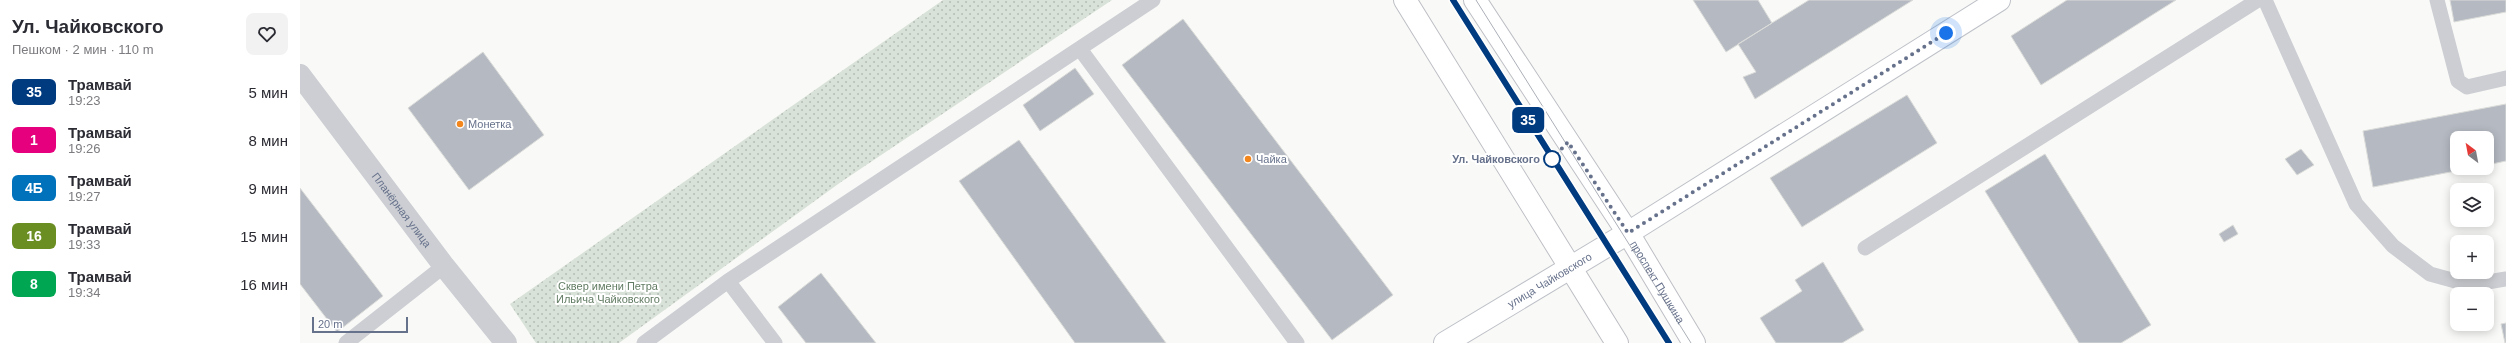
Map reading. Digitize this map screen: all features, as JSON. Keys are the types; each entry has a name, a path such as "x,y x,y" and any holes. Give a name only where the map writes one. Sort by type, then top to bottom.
{"main road":[{"path":"1405,0 1569,268 1617,343"},
{"name":"проспект Пушкина","path":"1475,0 1628,233 1694,343"},
{"name":"улица Чайковского","path":"1446,343 1628,233 1999,0"}],"street":[{"name":"Планёрная улица","path":"300,75 501,341"}],"lane":[{"path":"644,343 728,281 1153,0"},
{"path":"1865,248 2258,0"},
{"path":"2265,0 2356,204 2393,246 2430,274 2470,285 2506,279"},
{"path":"2437,0 2458,81 2467,87 2506,78"},
{"path":"1080,49 1297,343"},
{"path":"346,343 444,266"},
{"path":"728,281 775,343"}],"green space":[{"name":"Сквер имени Петра Ильича Чайковского","path":"943,0 1112,0 841,182 619,343 536,343 510,304"}],"building":[{"path":"1693,0 1758,0 1772,23 1726,52"},
{"path":"1809,0 1913,0 1755,99 1743,77 1756,72 1738,44"},
{"path":"2067,0 2176,0 2041,85 2011,36"},
{"path":"2450,0 2506,0 2506,12 2454,22"},
{"path":"1183,19 1393,295 1332,340 1122,65"},
{"path":"483,52 544,135 469,190 408,108"},
{"path":"1075,68 1094,94 1040,131 1023,105"},
{"path":"1907,95 1937,143 1802,227 1770,178"},
{"path":"2506,104 2506,161 2494,164 2494,131 2450,131 2450,172 2373,187 2363,131"},
{"path":"1019,140 1166,343 1075,343 959,181"},
{"path":"2301,149 2314,165 2297,175 2285,159"},
{"path":"2045,154 2151,325 2121,343 2079,343 1985,191"},
{"path":"300,188 383,296 337,332 300,284"},
{"path":"2233,225 2238,234 2224,242 2219,234"},
{"path":"1823,262 1864,330 1842,343 1776,343 1760,318 1802,291 1795,280"},
{"path":"821,273 876,343 806,343 778,307"},
{"path":"2506,323 2506,343 2505,343 2501,324"}],"tram line":[{"path":"1453,0 1669,343"},
{"name":"35","path":"1453,0 1669,343"},
{"path":"1476,0 1691,343"}],"place":[{"name":"Монетка","path":"460,124"},
{"name":"Чайка","path":"1248,159"},
{"name":"Ул. Чайковского","path":"1552,159"}],"route":[{"path":"1552,159 1568,142 1628,233 1946,33"}]}
